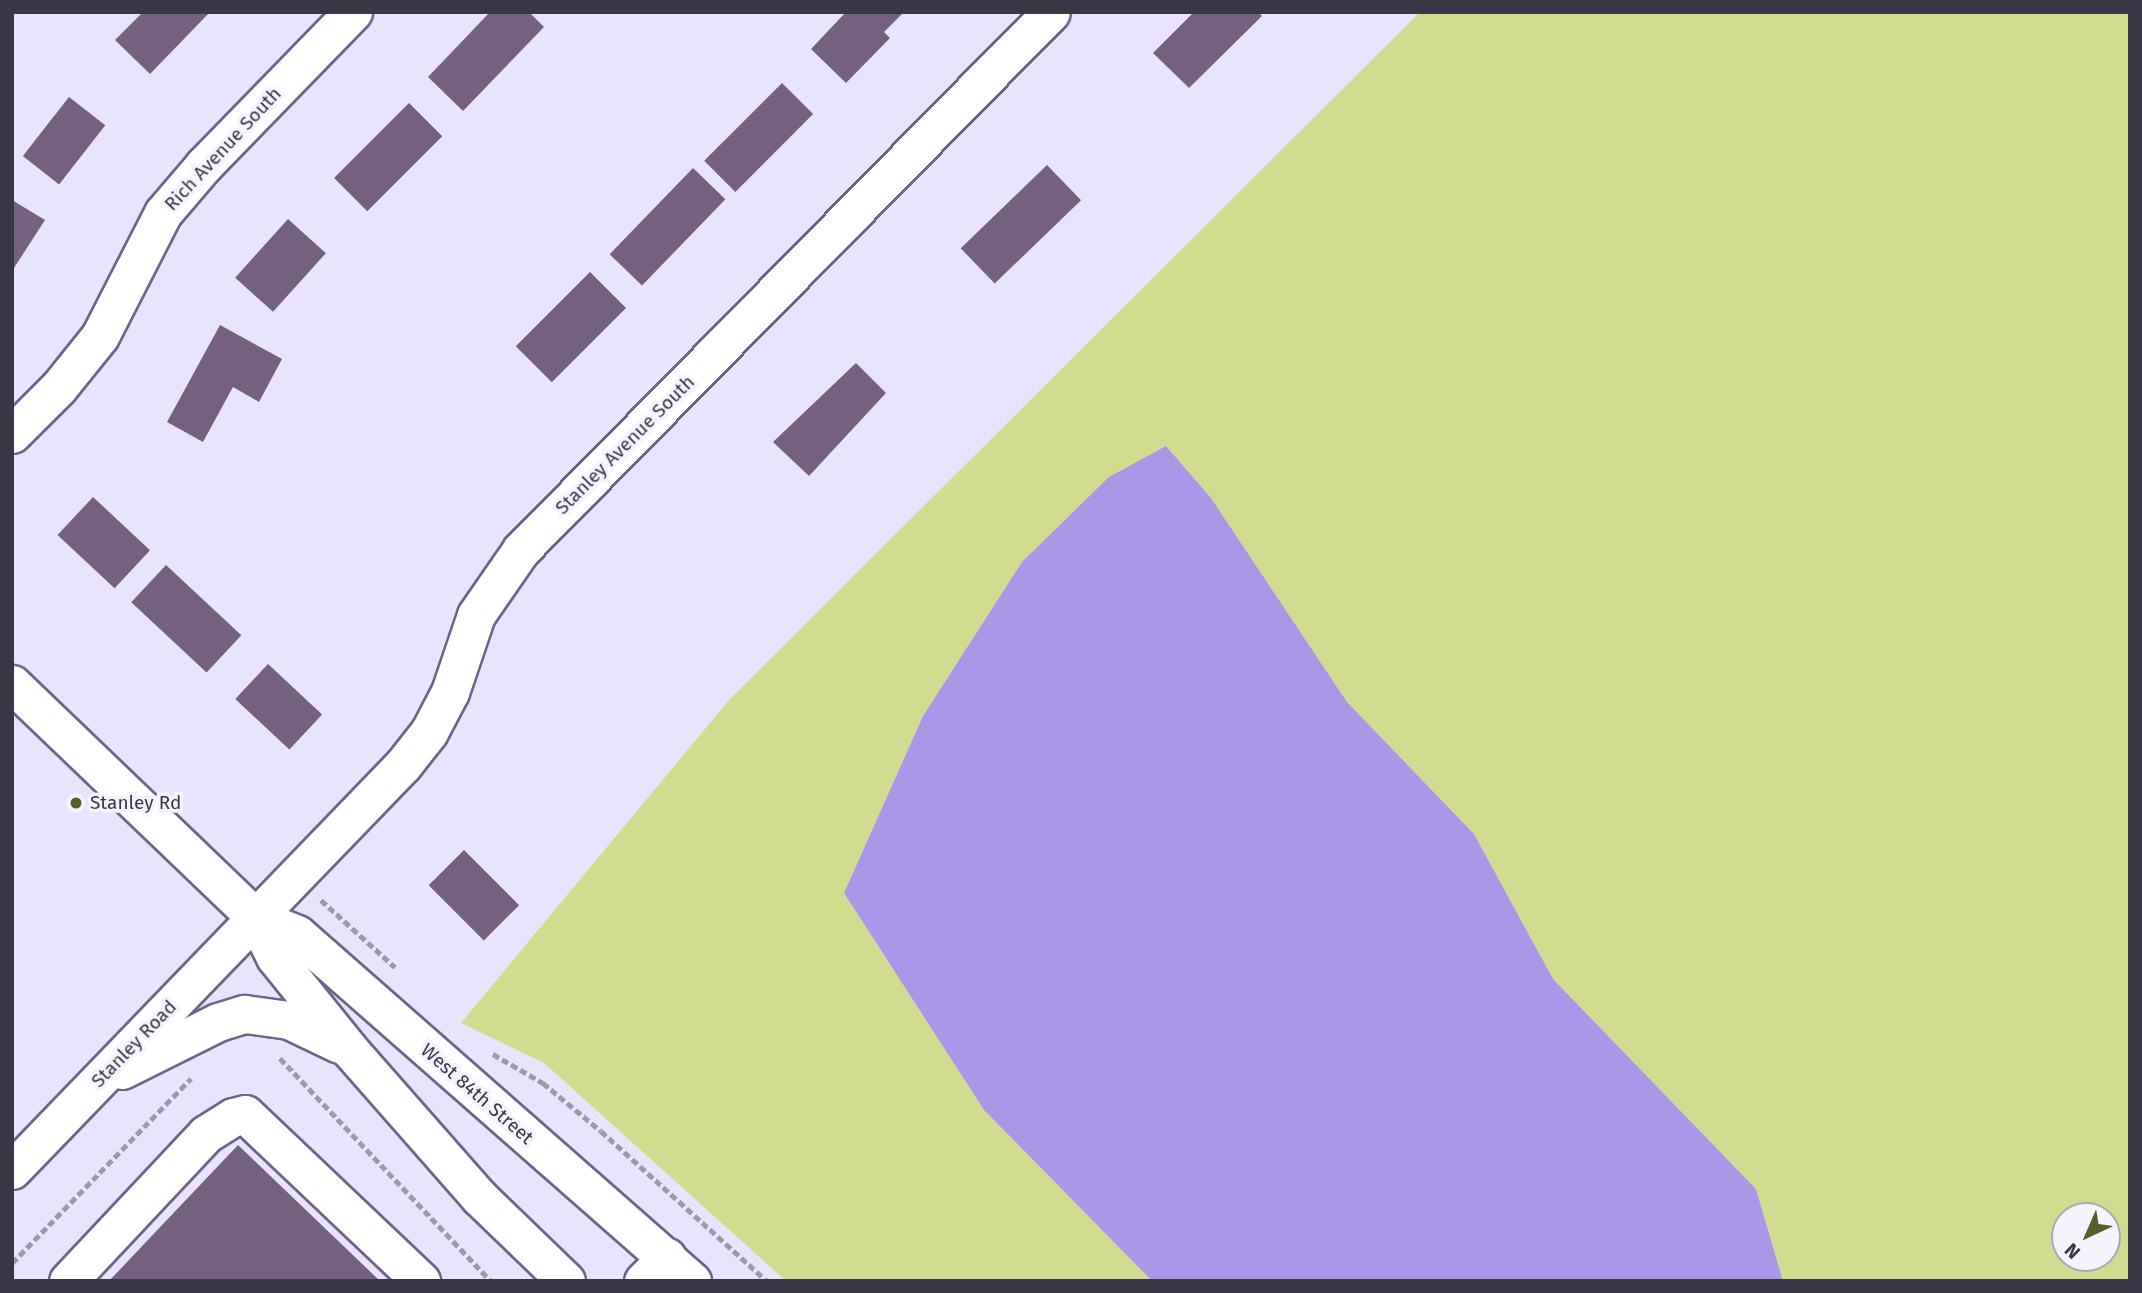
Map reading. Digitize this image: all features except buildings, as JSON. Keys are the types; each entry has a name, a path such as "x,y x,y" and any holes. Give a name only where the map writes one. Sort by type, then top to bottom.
{"street":[{"name":"Rich Avenue South","path":"12,434 60,387 100,336 163,213 204,165 353,12"},
{"name":"Stanley Avenue South","path":"256,917 429,732 450,692 476,615 521,551 1051,12"},
{"name":"West 84th Street","path":"12,684 256,917 275,957 349,1049 479,1197 566,1281"},
{"name":"West 84th Street","path":"256,917 297,933 667,1273"},
{"name":"Stanley Road","path":"12,1170 256,917"},
{"path":"96,1083 218,1021 245,1014 289,1020 349,1049"},
{"path":"68,1281 206,1135 233,1117 245,1114 421,1281"}],"path":[{"path":"295,875 405,977"},
{"path":"490,1052 553,1091 767,1281"}],"green space":[{"path":"1420,12 2130,12 2130,1281 1783,1281 1756,1189 1553,979 1474,834 1347,702 1211,498 1166,446 1022,562 923,716 844,893 984,1110 1152,1281 786,1281 544,1063 461,1023 729,700"}],"shaded area":[{"path":"1166,446 1211,498 1347,702 1474,834 1553,979 1756,1189 1783,1281 1152,1281 984,1110 844,893 923,716 1022,562 1109,477"}],"place":[{"name":"Stanley Rd","path":"76,803"}]}
